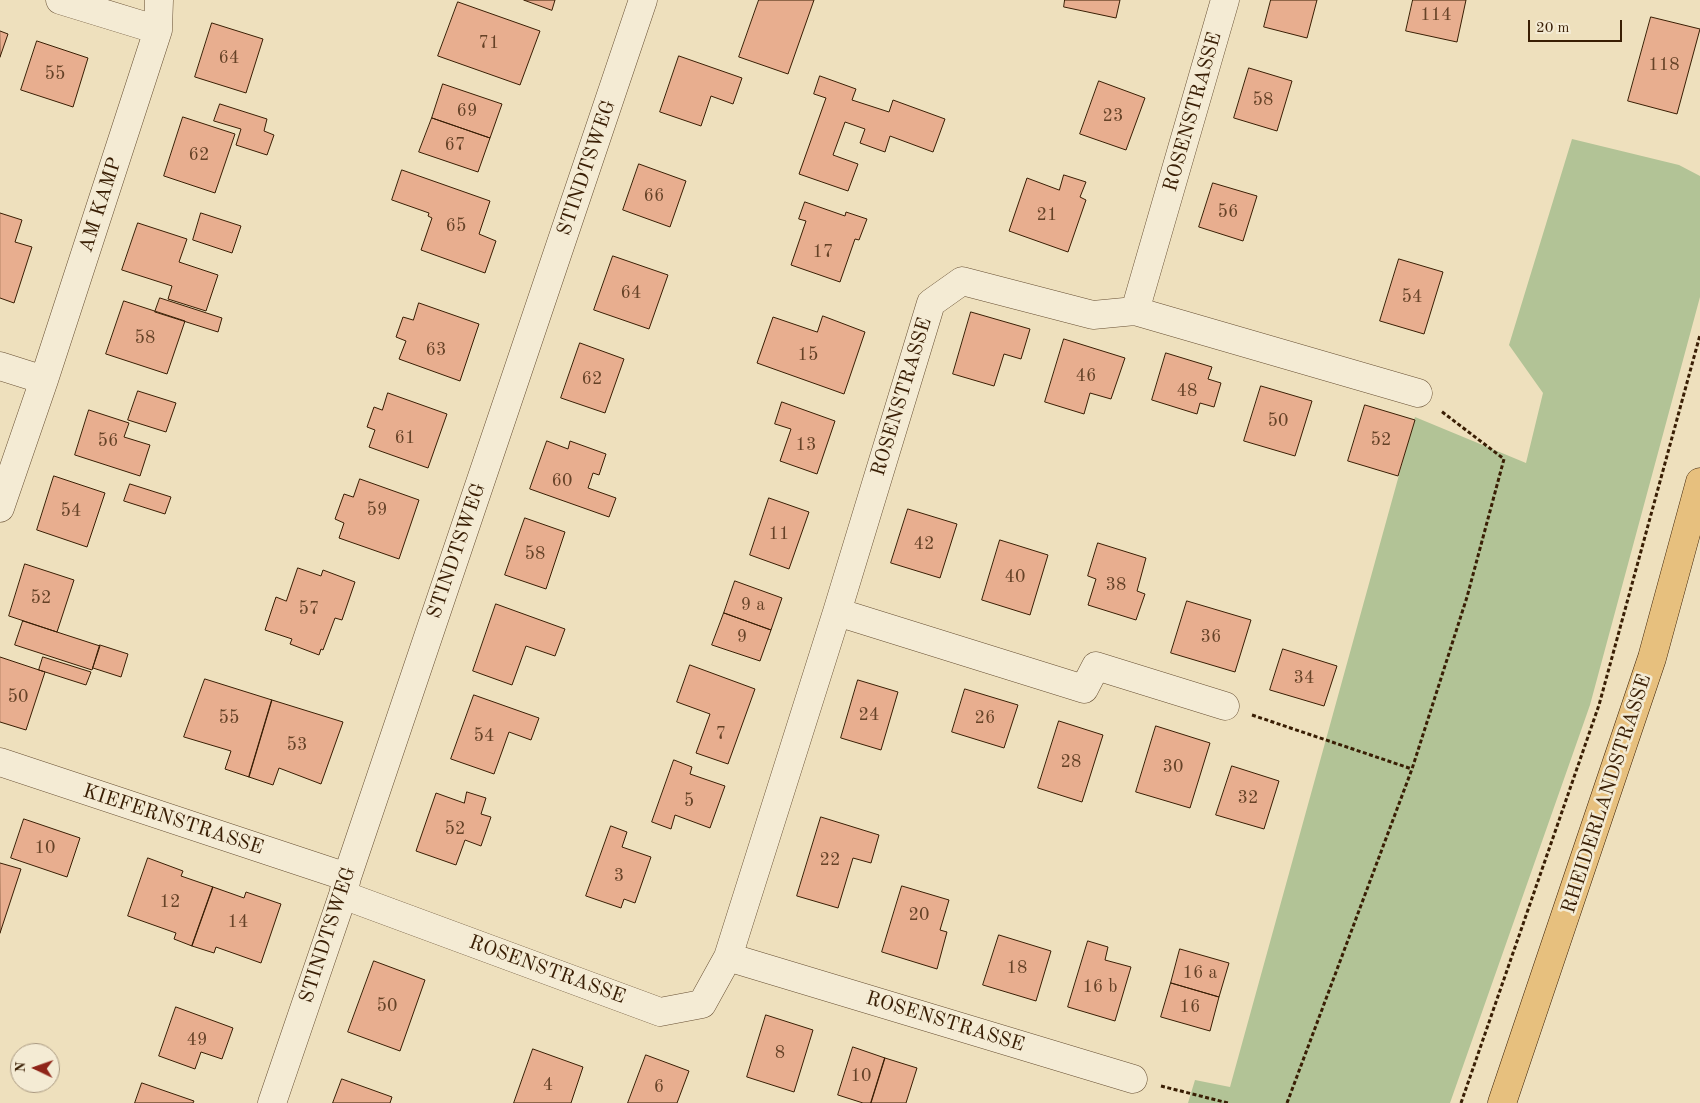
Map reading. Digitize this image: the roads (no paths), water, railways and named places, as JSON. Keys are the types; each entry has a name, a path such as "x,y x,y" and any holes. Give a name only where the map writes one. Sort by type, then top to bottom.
{"main road":[{"name":"RHEIDERLANDSTRASSE","path":"1502,1103 1652,658 1700,482"}],"street":[{"path":"60,0 158,30"},
{"name":"AM KAMP","path":"0,508 44,380 158,30 159,0"},
{"name":"STINDTSWEG","path":"272,1103 643,0"},
{"name":"ROSENSTRASSE","path":"1135,312 1225,0"},
{"name":"ROSENSTRASSE","path":"345,886 660,1012 702,1004 728,957 837,612 931,303 962,281 1093,315 1135,312 1418,393"},
{"path":"0,366 44,380"},
{"path":"837,612 1084,689 1096,666 1225,706"},
{"name":"KIEFERNSTRASSE","path":"0,762 345,886"},
{"name":"ROSENSTRASSE","path":"728,957 1133,1078"}]}
